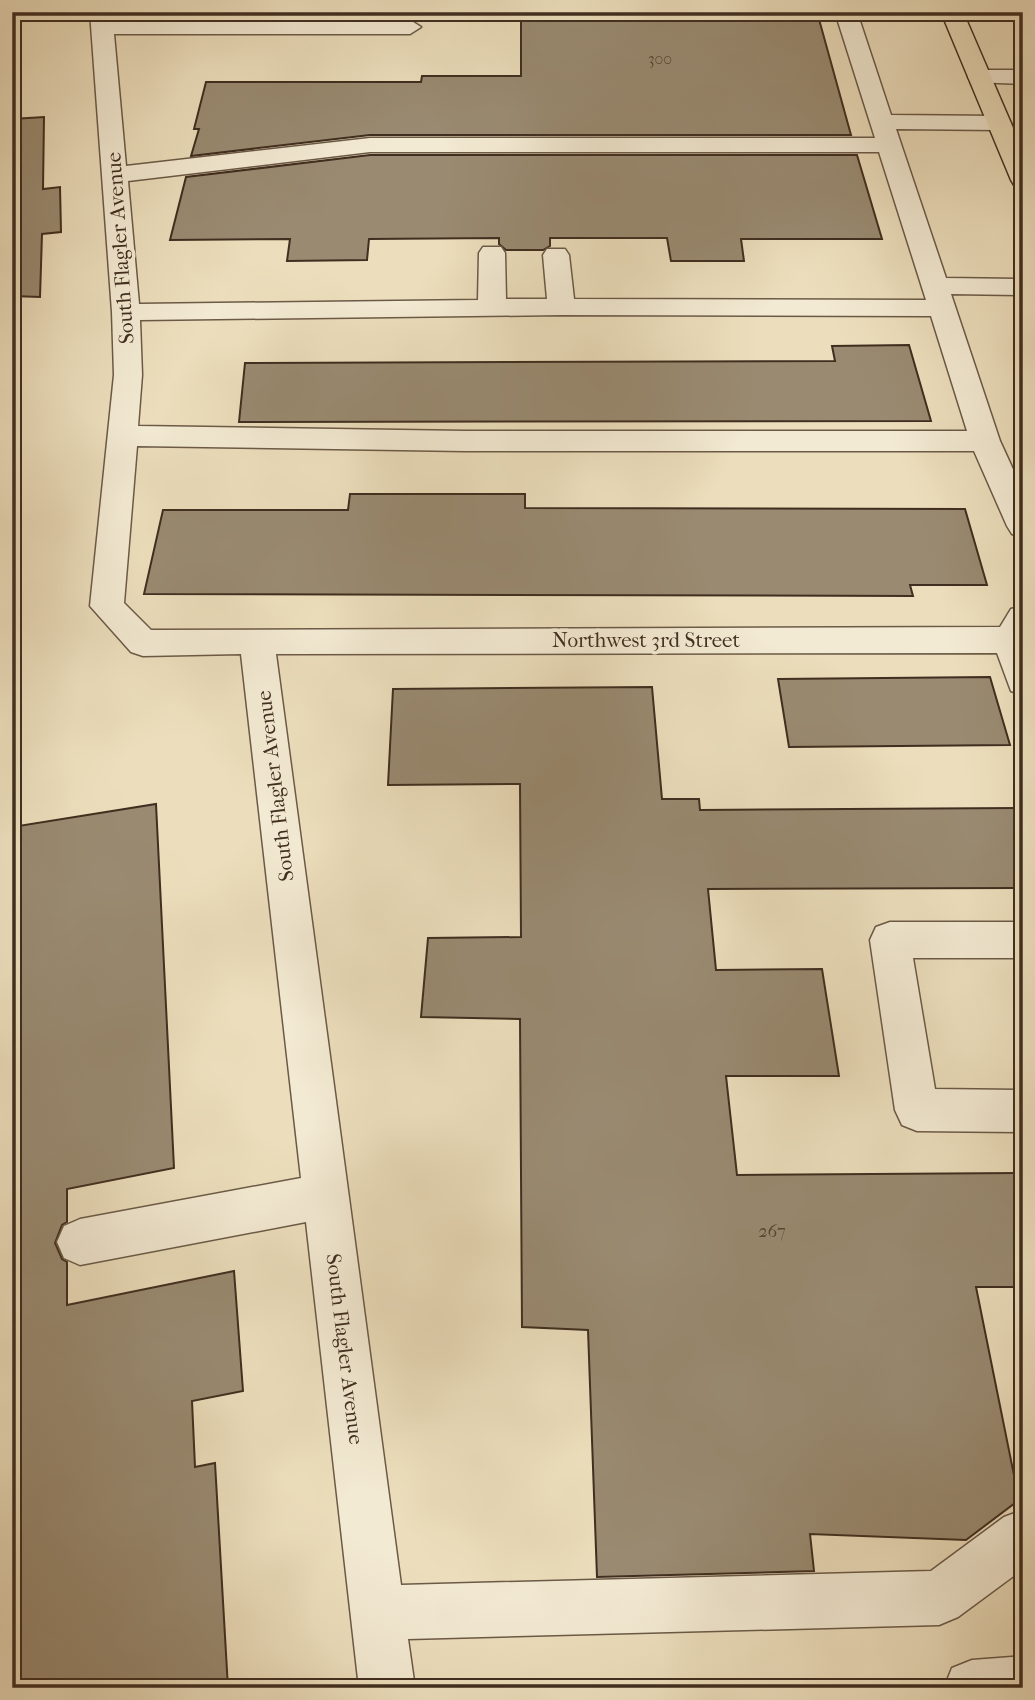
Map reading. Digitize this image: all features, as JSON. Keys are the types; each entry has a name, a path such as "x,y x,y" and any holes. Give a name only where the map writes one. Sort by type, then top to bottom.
{"main road":[{"path":"952,12 1023,180"}],"lane":[{"path":"846,12 985,441 1023,526"},
{"path":"102,20 410,27"},
{"name":"South Flagler Avenue","path":"102,20 126,312 128,376 107,606 143,643 257,641 387,1688"},
{"path":"979,77 1023,77"},
{"path":"115,175 370,145 885,134 1023,109"},
{"path":"492,253 492,307"},
{"path":"556,255 561,307"},
{"path":"126,312 561,307 938,297 1023,287"},
{"path":"122,436 465,441 985,441"},
{"path":"1016,629 1023,682"},
{"name":"Northwest 3rd Street","path":"257,641 1016,629"},
{"path":"1023,940 890,940 917,1110 1023,1111"},
{"path":"80,1242 326,1196"},
{"path":"378,1613 939,1598 1023,1536"},
{"path":"972,1688 1023,1684"}],"building":[{"path":"521,12 817,12 851,135 370,135 191,156 199,129 194,129 206,82 421,82 422,76 521,76"},
{"path":"44,117 43,189 60,187 61,232 42,234 40,297 12,296 12,119"},
{"path":"370,155 857,155 882,239 741,239 744,261 671,261 667,238 550,238 550,246 543,250 506,250 499,244 499,238 369,239 367,260 287,261 290,239 170,240 186,177"},
{"path":"909,345 931,421 239,422 245,363 835,361 832,346"},
{"path":"350,494 525,494 525,508 965,509 987,585 910,585 913,596 144,594 163,510 348,510"},
{"path":"990,677 1010,745 789,747 778,679"},
{"path":"652,687 662,799 699,799 700,810 1023,808 1023,888 708,889 716,970 822,969 839,1076 726,1076 737,1175 1023,1173 1023,1287 976,1287 1019,1500 966,1540 810,1534 814,1571 597,1577 588,1330 522,1327 520,1019 421,1017 428,938 521,937 520,784 388,785 393,689"},
{"path":"156,804 174,1168 67,1189 67,1222 62,1225 55,1243 62,1259 67,1262 67,1305 234,1271 243,1391 192,1401 195,1467 215,1463 228,1688 12,1688 12,827"}]}
